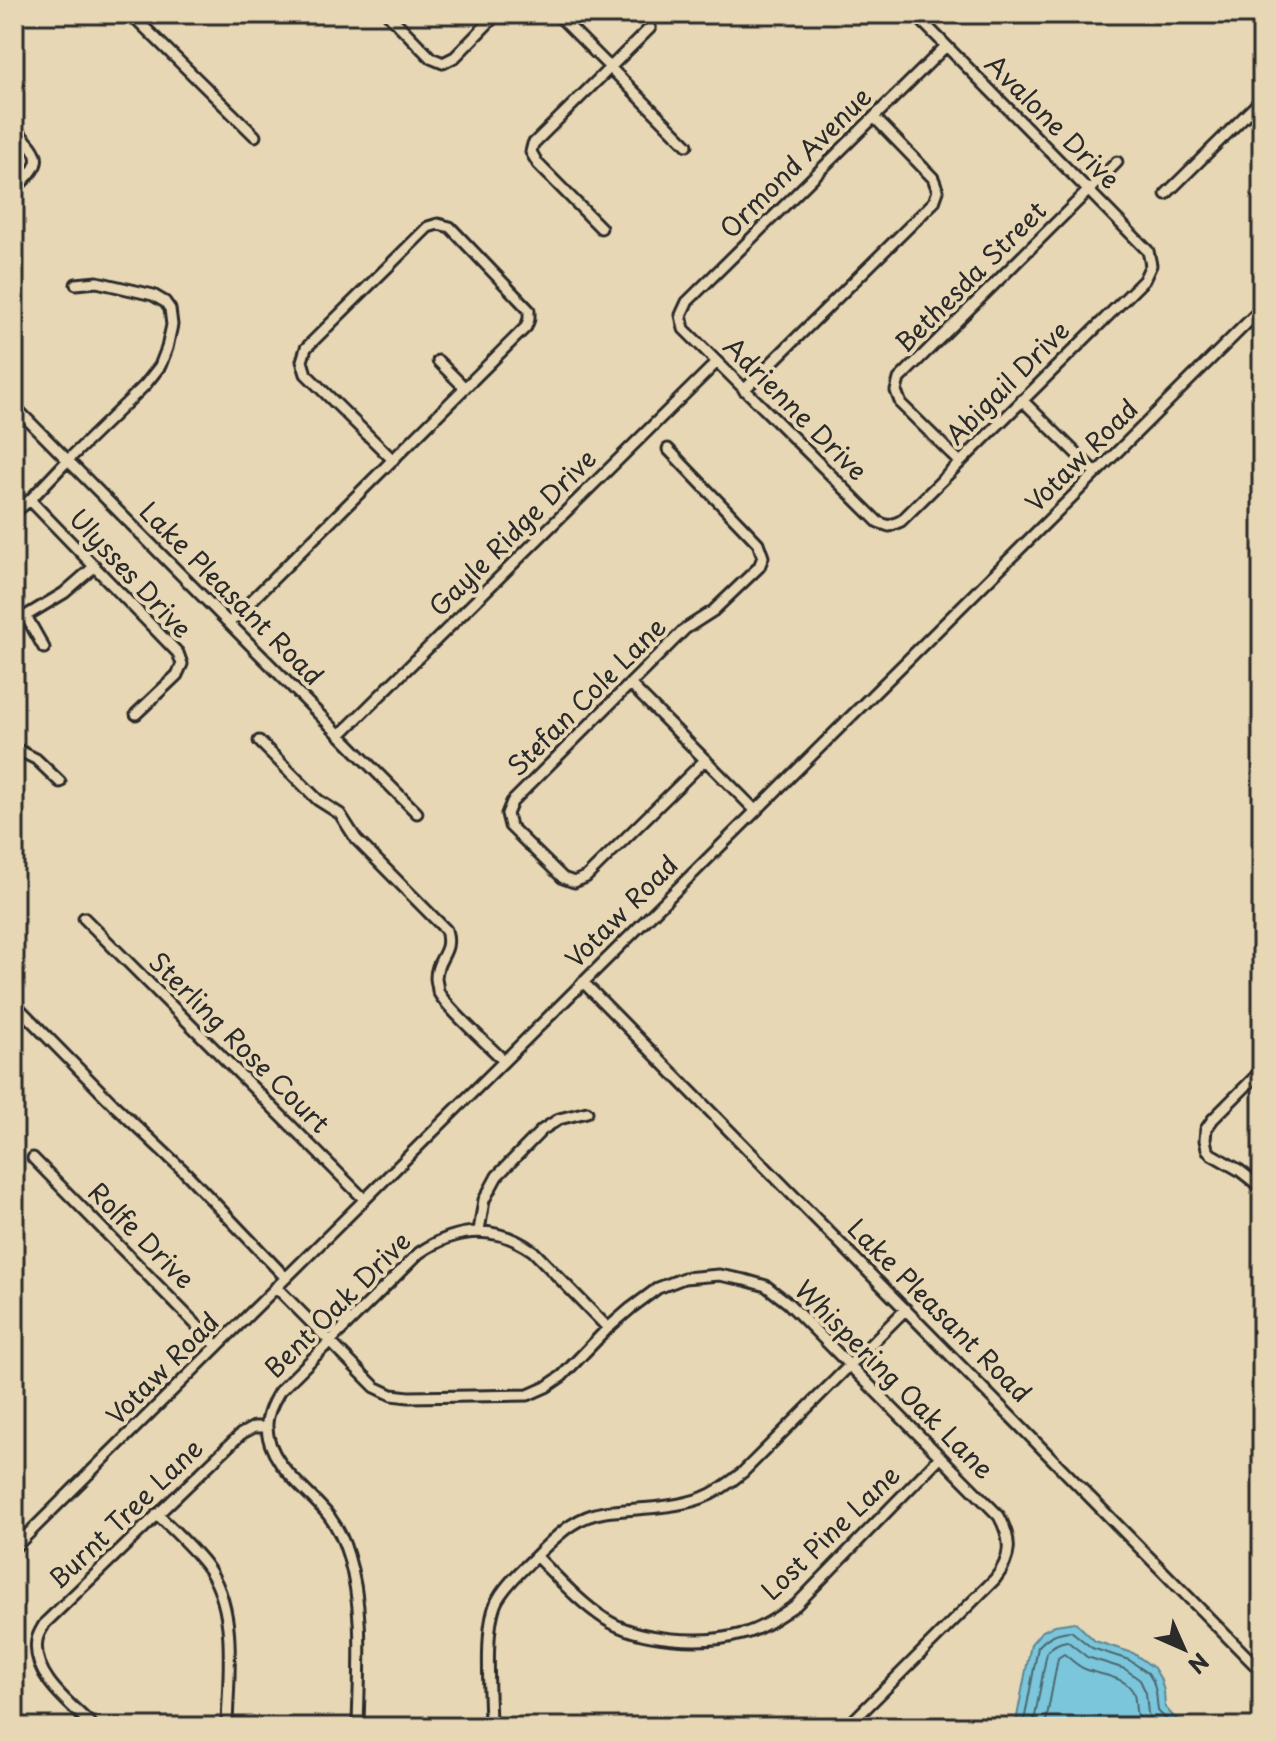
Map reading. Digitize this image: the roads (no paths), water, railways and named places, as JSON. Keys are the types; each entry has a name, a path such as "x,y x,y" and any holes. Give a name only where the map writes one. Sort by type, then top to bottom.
{"street":[{"path":"131,14 255,136"},
{"path":"388,14 431,58 443,63 455,57 497,14"},
{"path":"557,14 687,145"},
{"name":"Avalone Drive","path":"915,14 1148,251 1151,265"},
{"path":"601,228 538,164 531,152 538,136 650,28"},
{"name":"Ormond Avenue","path":"681,315 687,302 946,46"},
{"path":"1166,194 1262,99"},
{"path":"744,390 934,202 938,191 933,178 874,117"},
{"path":"14,128 33,147 37,156 32,172 14,190"},
{"name":"Bethesda Street","path":"960,462 901,404 896,391 899,379 1117,162"},
{"path":"229,623 393,460 526,327 529,310 450,227 438,224 428,227 306,348 302,361 306,374 393,460"},
{"name":"Abigail Drive","path":"889,526 901,521 1144,280 1151,265"},
{"path":"14,513 145,385 160,366 167,348 172,325 170,309 159,297 97,282 76,284"},
{"name":"Votaw Road","path":"14,1548 1262,308"},
{"name":"Adrienne Drive","path":"681,315 684,329 744,390 878,522 889,526"},
{"path":"438,361 465,388"},
{"name":"Gayle Ridge Drive","path":"340,735 717,362"},
{"path":"1022,400 1096,473"},
{"name":"Lake Pleasant Road","path":"14,406 417,813"},
{"name":"Stefan Cole Lane","path":"668,449 758,543 763,557 759,567 713,611 685,629 512,802 507,814 510,826 563,878 574,882 586,877 705,760"},
{"name":"Ulysses Drive","path":"30,500 178,653 182,664 177,675 136,714"},
{"path":"14,623 64,593 95,566"},
{"path":"26,616 44,648"},
{"path":"631,685 756,811"},
{"path":"259,741 318,800 340,814 356,839 446,930 448,950 439,963 436,976 438,990 445,1002 504,1061"},
{"path":"14,748 36,759 60,782"},
{"name":"Sterling Rose Court","path":"84,918 364,1199"},
{"name":"Lake Pleasant Road","path":"583,982 1262,1672"},
{"path":"14,1003 185,1172 286,1278"},
{"path":"1262,1070 1213,1119 1206,1129 1205,1140 1211,1154 1262,1188"},
{"path":"479,1231 484,1200 497,1176 542,1130 559,1119 587,1112"},
{"name":"Rolfe Drive","path":"33,1158 217,1346"},
{"name":"Bent Oak Drive","path":"267,1427 272,1405 279,1392 419,1253 436,1241 454,1235 479,1231 501,1234 520,1242 533,1251 608,1328"},
{"name":"Whispering Oak Lane","path":"276,1287 375,1387 392,1395 409,1397 528,1395 562,1376 608,1328 658,1288 684,1278 719,1275 766,1286 788,1303 999,1516 1008,1533 1004,1567 995,1579 850,1726"},
{"path":"490,1727 490,1623 504,1589 536,1556 581,1518 601,1512 677,1504 703,1498 723,1488 743,1472 906,1309"},
{"name":"Burnt Tree Lane","path":"94,1727 52,1685 41,1668 37,1652 38,1637 45,1623 241,1434 254,1427 267,1427"},
{"path":"267,1427 274,1453 330,1517 349,1557 358,1609 358,1727"},
{"name":"Lost Pine Lane","path":"536,1556 607,1621 636,1633 659,1638 711,1640 743,1634 769,1623 796,1605 940,1457"},
{"path":"157,1514 204,1563 224,1601 229,1625 227,1727"}],"water":[{"path":"1075,1622 1095,1641 1133,1653 1154,1668 1164,1691 1165,1707 1188,1727 1015,1727 1031,1644 1041,1632 1055,1625"}]}
